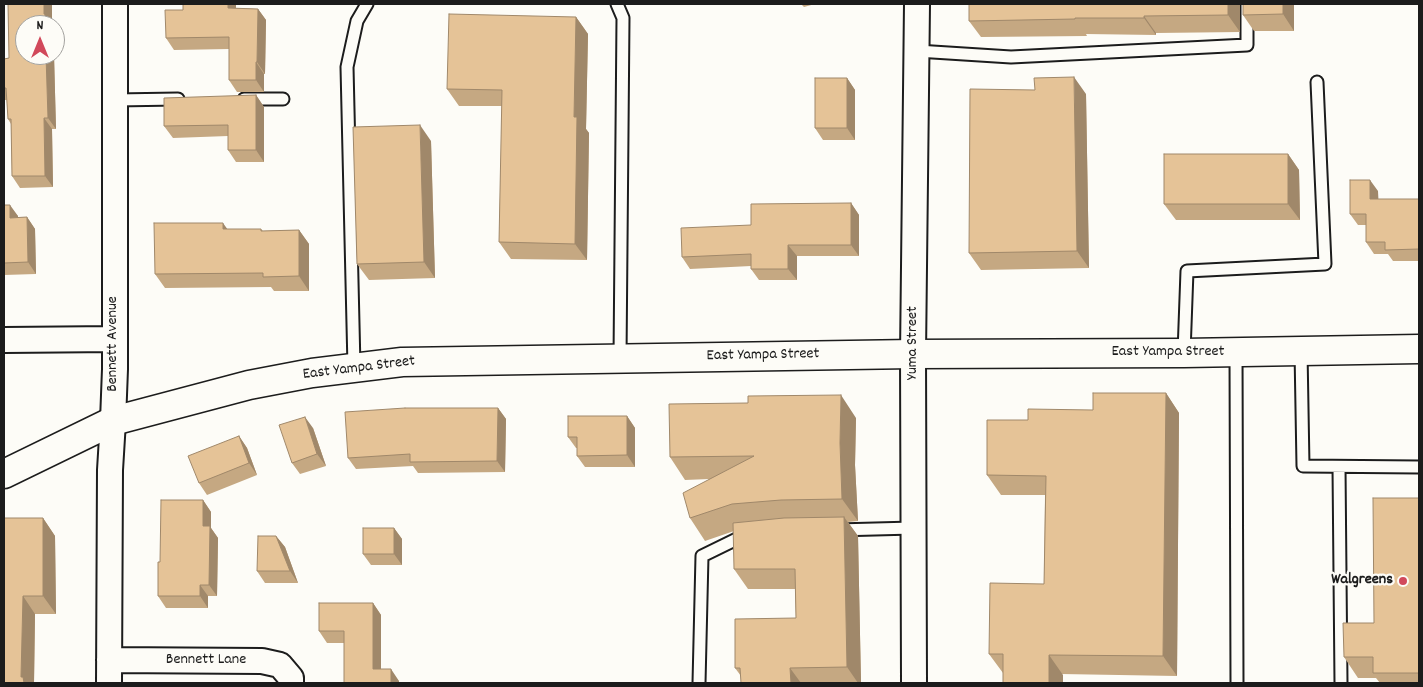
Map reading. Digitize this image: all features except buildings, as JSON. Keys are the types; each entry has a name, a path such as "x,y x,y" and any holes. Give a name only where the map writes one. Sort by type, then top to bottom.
{"street":[{"name":"Bennett Avenue","path":"109,683 110,470 114,421 114,4"},
{"name":"Yuma Street","path":"914,683 913,354 917,4"},
{"path":"4,340 114,339"},
{"name":"East Yampa Street","path":"4,474 114,421 249,385 312,373 402,362 1419,349"},
{"name":"Bennett Lane","path":"109,660 262,661 280,665 291,678 291,683"}],"lane":[{"path":"354,367 347,67 357,21 367,4"},
{"path":"617,4 623,18 620,358"},
{"path":"917,51 1011,57 1247,45 1247,4"},
{"path":"1184,353 1188,271 1326,264 1318,82"},
{"path":"114,100 193,99"},
{"path":"232,99 283,99"},
{"path":"1301,351 1303,466 1419,468"},
{"path":"1236,352 1237,683"},
{"path":"1339,467 1341,683"},
{"path":"826,530 913,528"},
{"path":"699,683 702,556 748,534 758,533"}],"place":[{"name":"Walgreens","path":"1403,581"}]}
